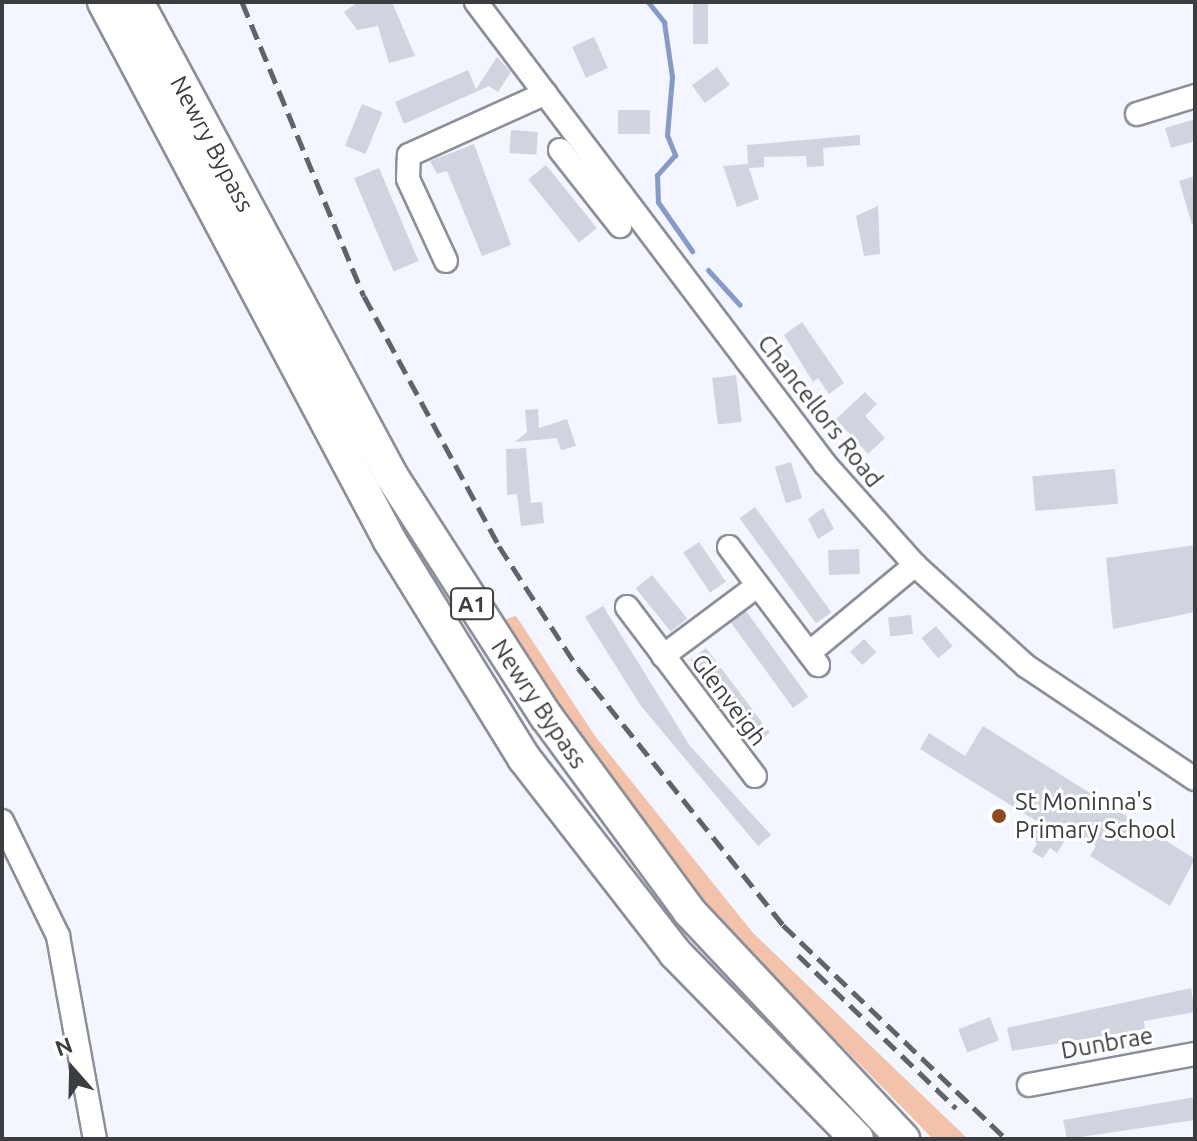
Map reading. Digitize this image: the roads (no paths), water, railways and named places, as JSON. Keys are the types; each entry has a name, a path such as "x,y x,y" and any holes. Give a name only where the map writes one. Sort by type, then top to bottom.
{"highway":[{"name":"Newry Bypass","path":"104,2 390,541 524,758 675,953 857,1139"},
{"name":"Newry Bypass","path":"137,2 391,475 546,716 689,911 903,1139"}],"street":[{"name":"Chancellors Road","path":"476,2 606,170 825,464 915,565 1026,666 1195,779"},
{"path":"446,261 408,179 409,155 546,93"},
{"path":"1137,114 1195,96"},
{"path":"560,150 620,226"},
{"path":"587,184 606,170"},
{"path":"729,547 814,659 915,565"},
{"name":"Glenveigh","path":"663,656 757,586"},
{"name":"Glenveigh","path":"627,607 755,776"},
{"path":"2,821 58,936 95,1139"},
{"name":"Dunbrae","path":"1029,1085 1195,1054"}],"waterway":[{"path":"648,2 664,22 672,77 667,135 675,155 657,175 658,202 692,251"},
{"path":"708,270 740,305"}],"railway":[{"path":"242,2 364,296 499,546 578,668 783,925 1006,1139"},
{"path":"798,955 956,1108"}],"place":[{"name":"St Moninna's Primary School","path":"999,816"}]}
